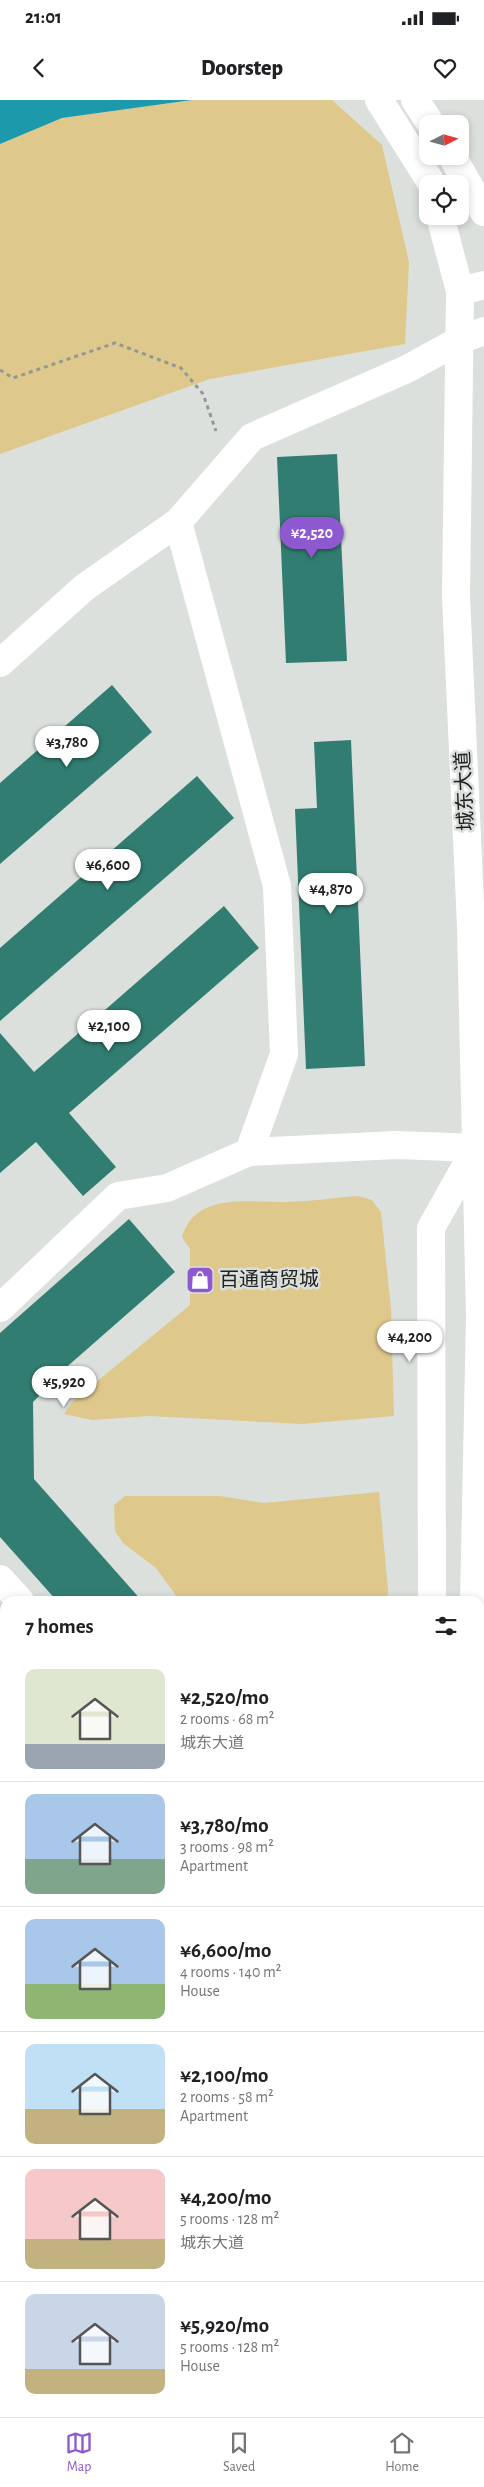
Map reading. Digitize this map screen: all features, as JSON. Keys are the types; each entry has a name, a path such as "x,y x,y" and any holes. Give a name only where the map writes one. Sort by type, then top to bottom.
{"main road":[{"path":"379,100 427,175"},
{"path":"415,100 424,115"},
{"path":"457,165 484,212"},
{"name":"城东大道","path":"444,225 472,288 472,336 456,597 478,931 476,1148 480,1317 474,1596"},
{"path":"0,663 84,587 178,522 252,437 407,369 472,336"},
{"path":"178,522 277,886 284,1054 250,1152"},
{"path":"0,1308 118,1196 167,1188 250,1152 397,1145 476,1148 431,1228 432,1596"},
{"path":"0,1579 15,1596"}],"path":[{"path":"0,370 13,378 115,343 181,368 202,394 228,464"}],"shaded area":[{"path":"192,100 332,100 382,145 409,262 405,344 210,379 0,454 0,144 62,118"},
{"path":"358,1196 372,1200 381,1212 391,1309 394,1416 302,1424 149,1416 92,1420 64,1414 72,1402 190,1305 190,1249 182,1237 189,1223 198,1213 223,1203 237,1201 290,1202"},
{"path":"379,1492 387,1596 176,1596 156,1568 123,1543 115,1531 114,1505 125,1496 220,1496 264,1503"}],"water":[{"path":"0,100 192,100 62,118 0,144"}],"building":[{"path":"337,454 347,661 286,663 277,457"},
{"path":"112,685 152,732 0,864 0,783"},
{"path":"351,740 365,1066 306,1069 295,809 317,808 314,742"},
{"path":"197,776 234,818 0,1021 0,948"},
{"path":"224,906 259,948 69,1113 116,1167 83,1196 36,1142 0,1173 0,1033 34,1072"},
{"path":"129,1219 175,1272 37,1393 39,1396 33,1402 34,1479 138,1596 53,1596 0,1537 0,1333"}],"place":[{"name":"百通商贸城","path":"200,1280"}]}
